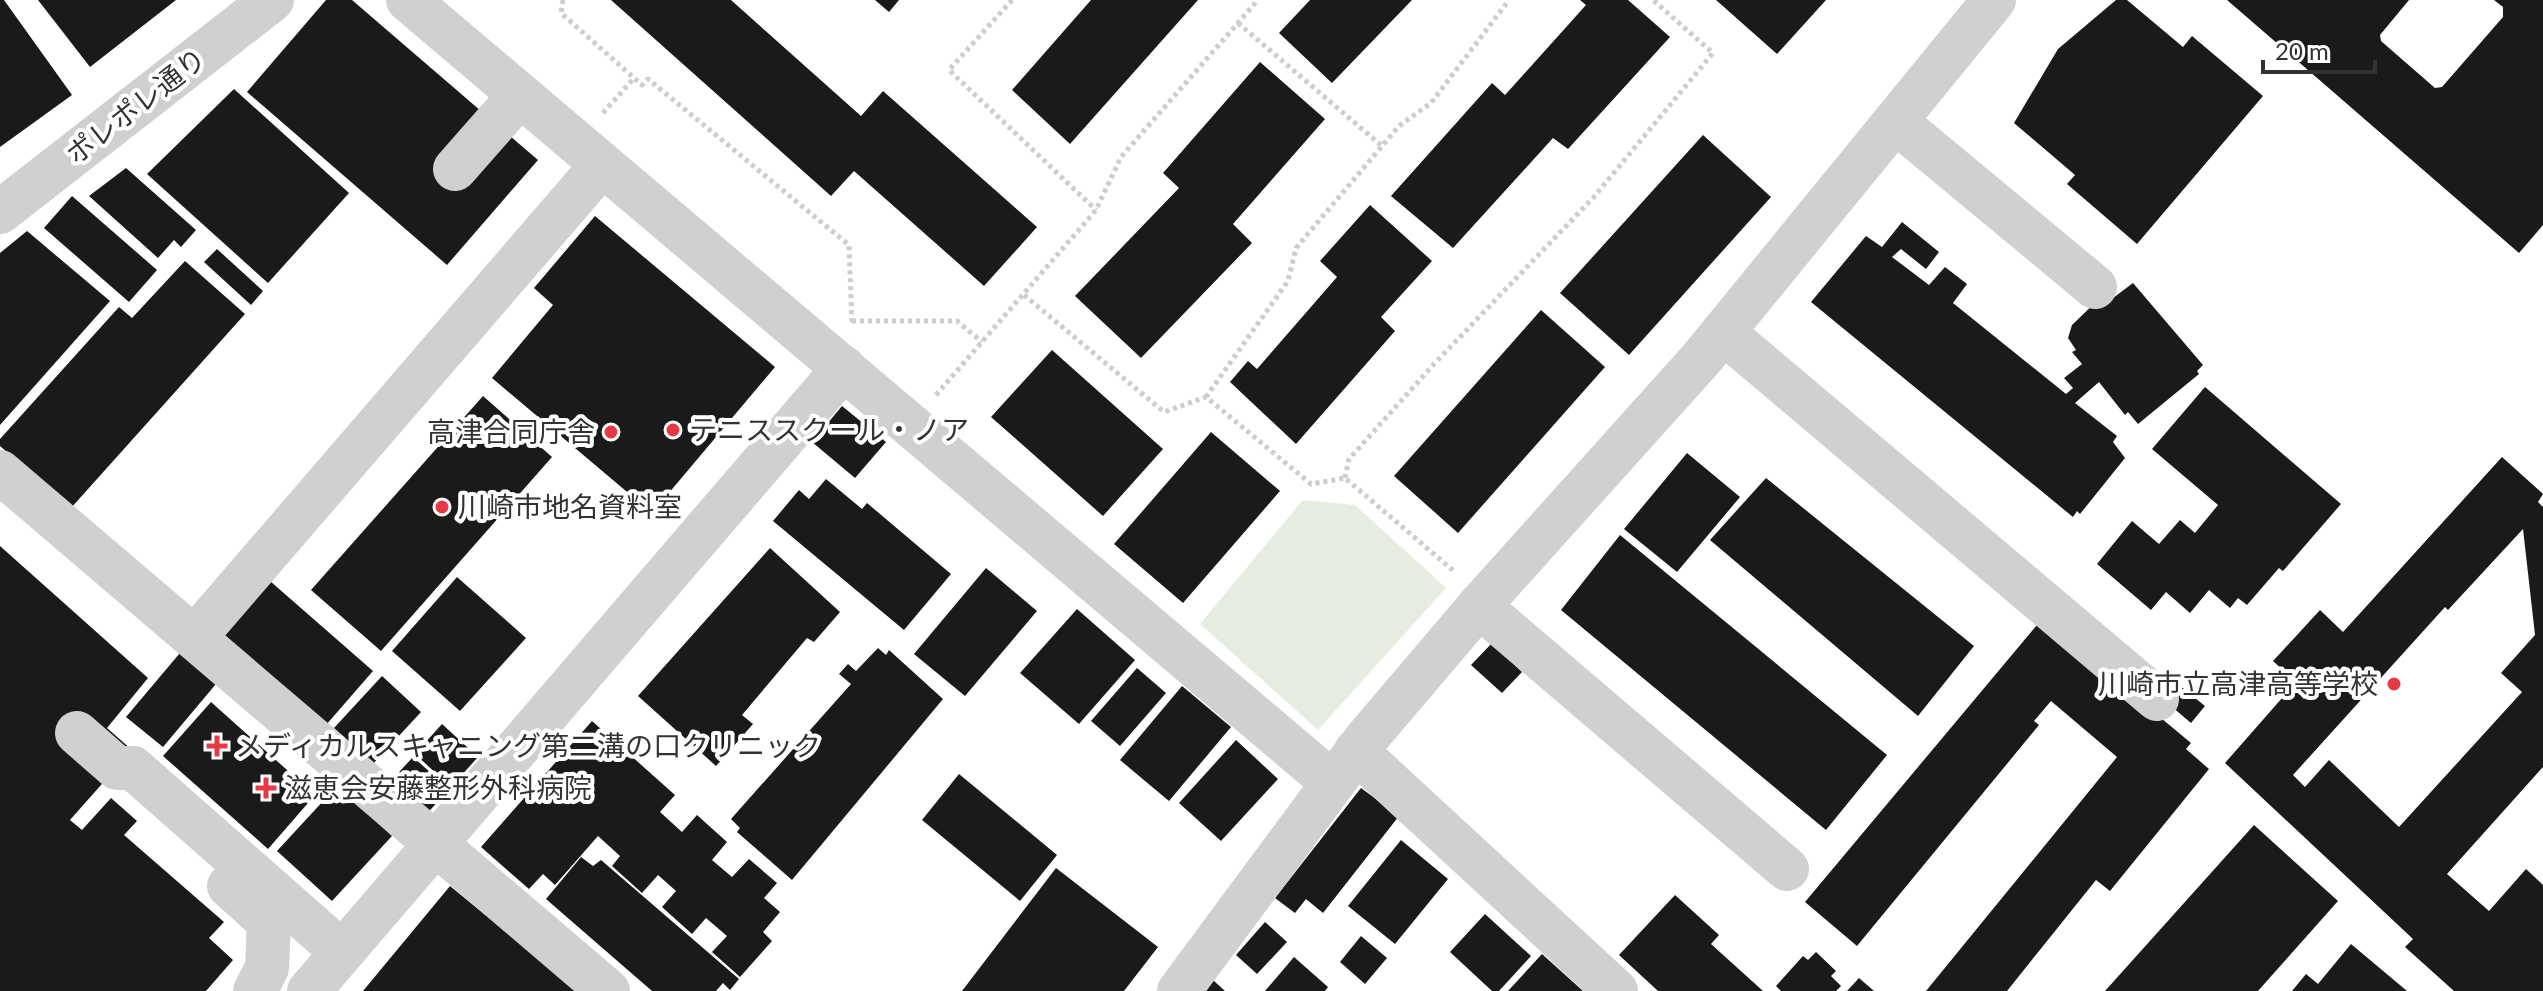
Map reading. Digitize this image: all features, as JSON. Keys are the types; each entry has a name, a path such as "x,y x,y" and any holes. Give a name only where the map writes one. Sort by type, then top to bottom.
{"street":[{"name":"ポレポレ通り","path":"0,212 272,0"},
{"path":"408,0 520,95 597,145 1616,991"},
{"path":"1179,991 1472,594 1723,332 1994,0"},
{"path":"455,169 520,95"},
{"path":"1895,121 2095,287"},
{"path":"195,637 597,145"},
{"path":"1723,332 2157,699"},
{"path":"309,991 848,351"},
{"path":"0,472 608,991"},
{"path":"1472,594 1787,869"},
{"path":"77,733 117,768 133,768 342,952"},
{"path":"117,768 118,786 269,922 267,968 255,991"}],"path":[{"path":"563,0 561,13 642,85 648,79 849,245 852,321 848,351"},
{"path":"1012,0 949,70 1096,210"},
{"path":"934,397 1096,210 1121,157 1258,0"},
{"path":"1024,295 1164,412 1206,397 1288,281 1296,248 1399,126 1431,103 1509,0"},
{"path":"1345,478 1349,459 1434,364 1593,198 1713,53 1653,0"},
{"path":"1238,23 1382,146"},
{"path":"597,145 634,78"},
{"path":"852,321 957,321 982,342"},
{"path":"1206,397 1311,484 1345,478"},
{"path":"1345,478 1472,594"}],"shaded area":[{"path":"1303,500 1355,505 1446,588 1318,730 1200,624"}],"building":[{"path":"0,0 4,0 72,95 0,147"},
{"path":"38,0 176,0 90,67"},
{"path":"326,0 352,0 538,160 447,265 247,92"},
{"path":"611,0 731,0 861,116 883,91 1037,227 984,286 854,171 831,196"},
{"path":"875,0 899,0 889,12"},
{"path":"1091,0 1198,0 1070,144 1012,90"},
{"path":"1310,0 1412,0 1332,83 1279,33"},
{"path":"1580,0 1628,0 1670,37 1568,149 1553,138 1453,248 1391,196 1492,83 1505,95 1586,5"},
{"path":"1716,0 1826,0 1777,54"},
{"path":"2116,0 2127,0 2183,47 2192,36 2263,96 2137,244 2067,184 2075,175 2014,123 2058,49"},
{"path":"2227,0 2409,0 2380,35 2381,41 2435,88 2442,87 2503,17 2503,7 2494,0 2543,0 2543,225 2519,253"},
{"path":"1260,62 1325,119 1233,224 1252,243 1141,358 1075,296 1179,188 1163,173"},
{"path":"234,89 349,193 268,283 147,174"},
{"path":"1703,135 1771,197 1629,355 1560,293"},
{"path":"126,168 196,230 181,247 174,240 158,258 89,196"},
{"path":"72,196 157,270 129,302 44,228"},
{"path":"1370,205 1432,261 1381,317 1395,331 1296,444 1230,382 1248,361 1257,369 1337,277 1320,261"},
{"path":"595,216 775,367 652,513 492,378 553,305 534,288"},
{"path":"1902,222 1939,252 1926,269 1901,249 1892,257 1929,285 1945,267 1967,284 1953,303 2066,394 2073,388 2064,378 2082,364 2072,352 2076,350 2068,338 2072,325 2100,298 2105,304 2133,283 2203,365 2197,371 2199,374 2138,424 2128,412 2125,415 2099,382 2075,403 2117,436 2113,442 2125,458 2080,514 2077,511 2073,517 1811,302 1866,236 1882,247"},
{"path":"27,231 110,301 0,425 0,253"},
{"path":"217,249 263,291 251,305 204,262"},
{"path":"185,261 245,314 71,508 0,446 0,439 119,307 132,318"},
{"path":"1541,310 1605,367 1458,533 1394,476"},
{"path":"1052,350 1163,449 1103,516 991,417"},
{"path":"2205,387 2341,504 2283,571 2279,568 2247,605 2238,598 2230,608 2209,590 2190,613 2166,592 2151,610 2097,564 2132,521 2159,544 2180,520 2195,533 2218,505 2152,449"},
{"path":"483,396 552,457 381,651 311,590"},
{"path":"842,406 886,442 855,478 812,442"},
{"path":"1211,432 1280,491 1183,603 1114,544"},
{"path":"1687,453 1740,497 1677,572 1624,529"},
{"path":"2502,457 2543,494 2538,502 2543,507 2543,767 2447,874 2489,911 2526,869 2543,885 2543,991 2454,991 2405,947 2413,939 2225,763 2296,682 2273,661 2320,610 2343,632","holes":["2523,529 2535,635 2501,673 2522,692 2399,827 2329,760 2305,787 2293,775 2445,607 2448,610"]},
{"path":"1766,478 1974,646 1918,716 1710,540"},
{"path":"826,479 862,509 867,503 951,574 904,630 773,521 799,490 809,499"},
{"path":"1620,535 1887,755 1826,830 1561,610"},
{"path":"0,546 148,678 107,728 132,750 70,820 82,830 111,798 137,821 124,835 224,922 209,938 233,960 206,991 0,991"},
{"path":"770,548 840,612 814,642 807,638 742,715 753,724 716,766 638,696"},
{"path":"986,568 1037,611 965,696 914,654"},
{"path":"457,577 526,638 460,711 392,651"},
{"path":"270,581 373,671 326,725 223,634"},
{"path":"1077,609 1135,660 1079,724 1020,673"},
{"path":"2042,619 2191,743 2186,749 2209,769 2110,891 2096,880 2007,991 1926,991 2117,757 2051,701 2034,721 2039,725 1857,946 1805,902"},
{"path":"1492,643 1522,672 1502,693 1471,665"},
{"path":"185,647 221,678 163,747 126,717"},
{"path":"878,648 886,655 889,650 943,699 792,880 737,832 740,828 731,819 851,684 839,674 848,664 856,671"},
{"path":"1137,668 1166,693 1120,746 1091,721"},
{"path":"382,676 421,712 373,764 334,728"},
{"path":"2179,685 2205,706 2191,723 2165,701"},
{"path":"1182,686 1231,727 1169,801 1120,760"},
{"path":"211,702 315,795 268,849 163,756"},
{"path":"592,721 675,795 660,812 682,832 697,815 727,842 712,860 732,877 749,859 777,883 764,898 780,912 763,932 772,941 740,977 712,952 727,936 706,918 692,934 662,907 676,891 658,875 642,893 612,866 620,856 598,836 555,885 543,874 529,889 481,847"},
{"path":"442,724 478,757 451,787 415,754"},
{"path":"1236,740 1278,779 1221,841 1179,803"},
{"path":"413,757 449,789 424,817 388,784"},
{"path":"959,774 1057,855 1020,901 922,820"},
{"path":"337,786 392,836 332,901 277,851"},
{"path":"1361,788 1399,816 1323,913 1306,899 1295,913 1275,898"},
{"path":"2254,825 2338,901 2258,991 2105,991"},
{"path":"1401,840 1448,879 1395,944 1348,906"},
{"path":"581,857 593,866 601,860 739,979 730,990 723,983 716,991 652,991 546,899"},
{"path":"1056,868 1158,947 1124,991 962,991"},
{"path":"450,886 578,991 363,991"},
{"path":"1675,895 1719,935 1711,944 1763,991 1658,991 1619,955"},
{"path":"1485,914 1531,956 1499,991 1492,991 1450,952"},
{"path":"1265,922 1287,942 1257,974 1236,955"},
{"path":"1361,936 1387,958 1365,984 1340,962"},
{"path":"2351,944 2407,991 2292,991 2306,974 2318,984"},
{"path":"1816,952 1836,971 1831,976 1841,986 1836,991 1781,991 1776,986 1803,956 1808,960"},
{"path":"1542,954 1583,991 1508,991"},
{"path":"1294,957 1328,987 1325,991 1265,991"},
{"path":"1859,978 1874,991 1847,991"},
{"path":"1213,980 1225,991 1203,991"}],"place":[{"name":"テニススクール・ノア","path":"673,430"},
{"name":"高津合同庁舎","path":"611,432"},
{"name":"川崎市地名資料室","path":"442,507"},
{"name":"川崎市立高津高等学校","path":"2394,684"},
{"name":"メディカルスキャニング第二溝の口クリニック","path":"217,746"},
{"name":"滋恵会安藤整形外科病院","path":"266,788"}]}
